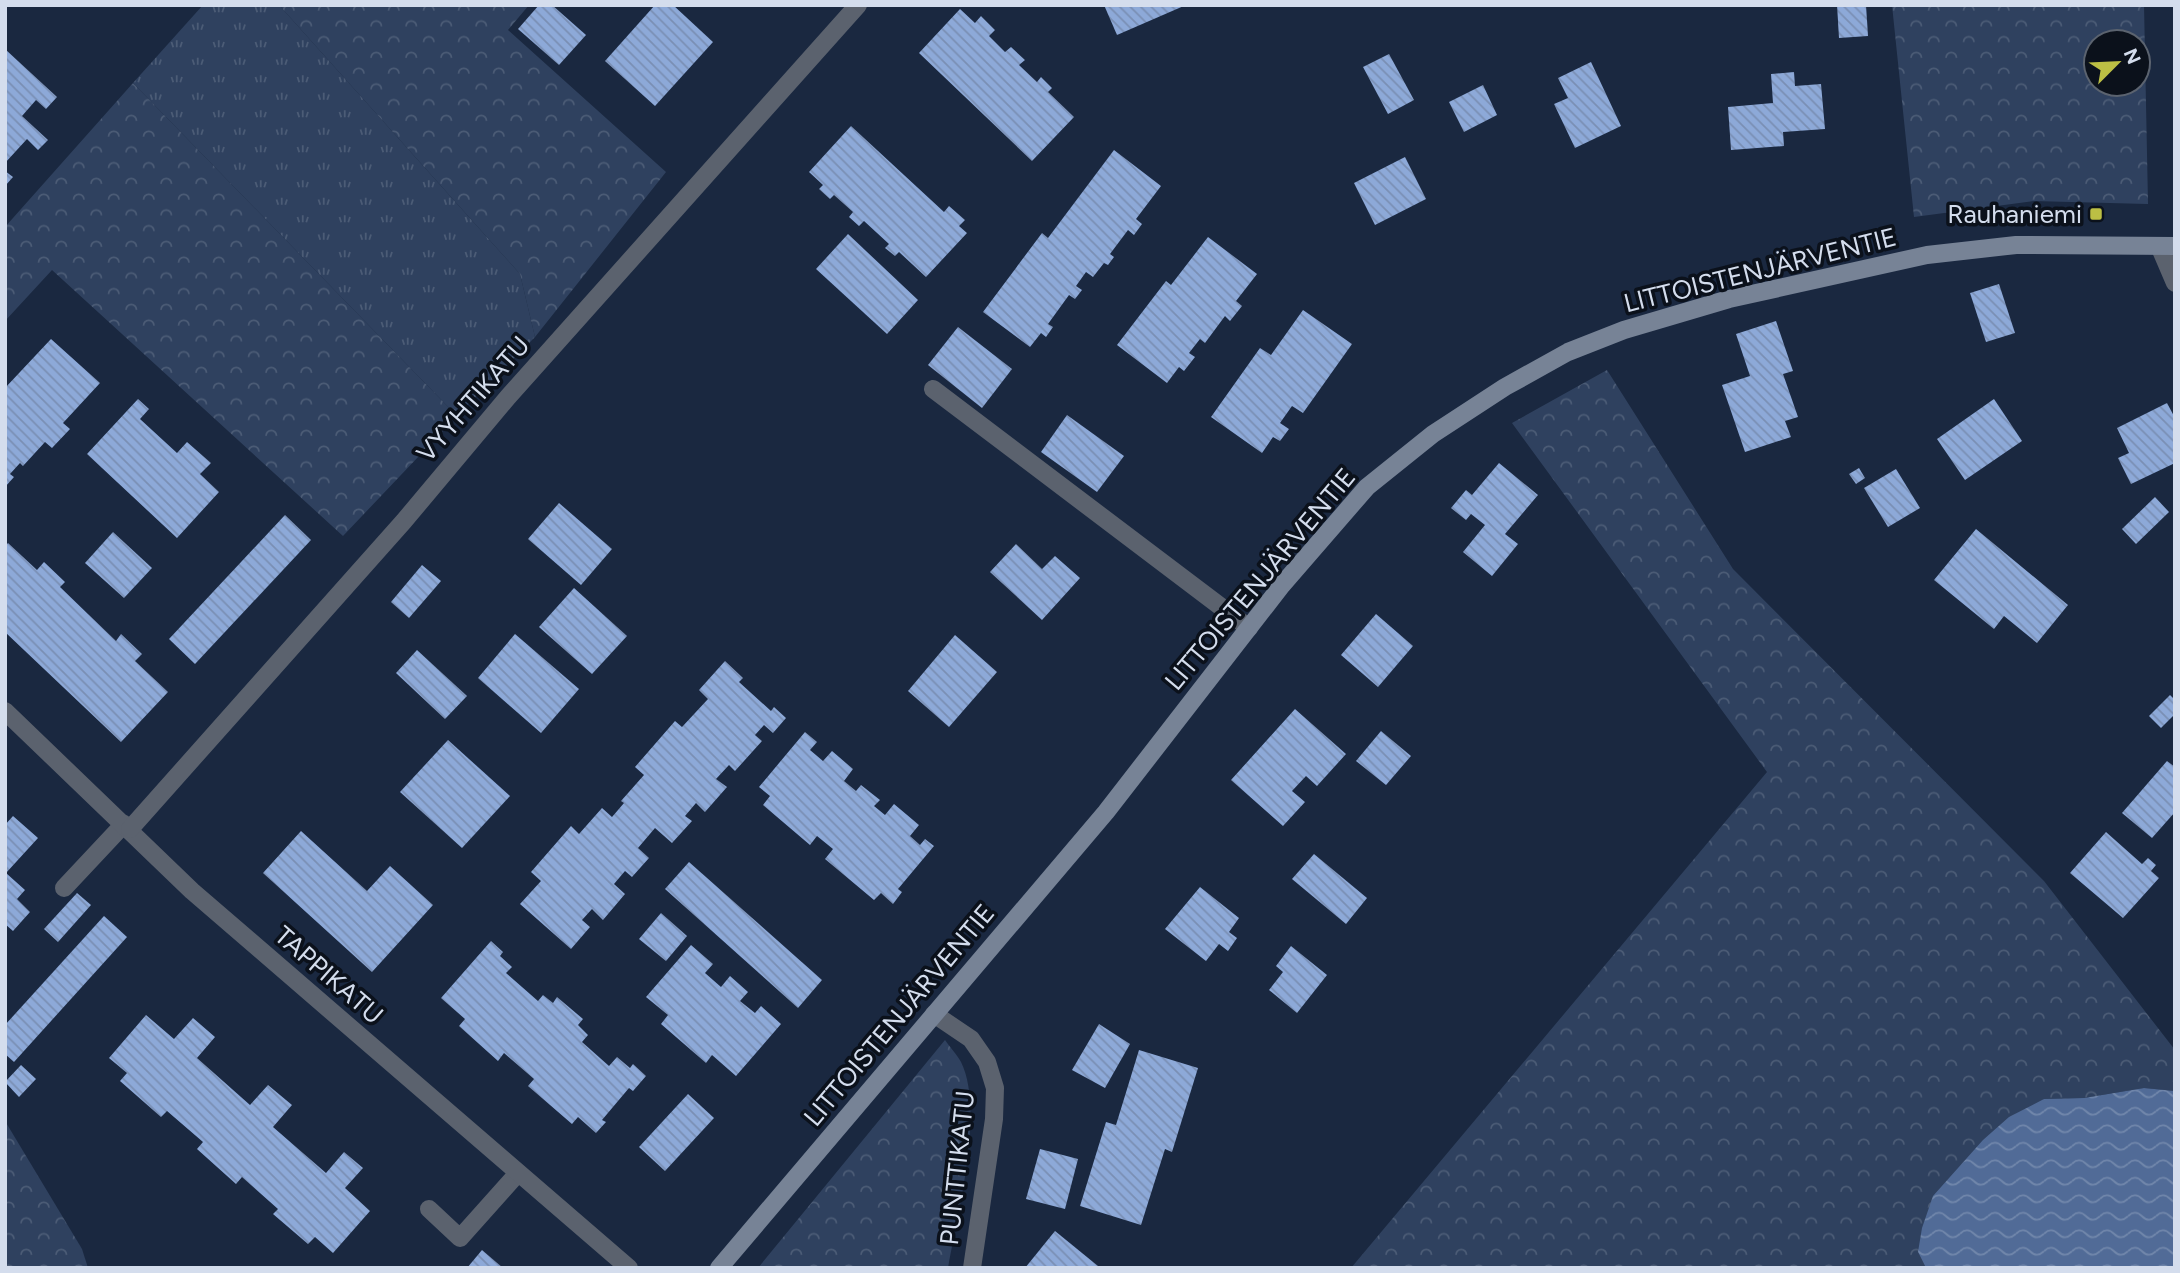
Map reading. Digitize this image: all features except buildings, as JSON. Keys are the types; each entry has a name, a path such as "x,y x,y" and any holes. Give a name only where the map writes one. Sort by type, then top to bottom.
{"street":[{"name":"VYYHTIKATU","path":"64,888 127,826 404,521 508,397 858,5"},
{"name":"LITTOISTENJÄRVENTIE","path":"719,1268 1106,812 1282,585 1367,487 1433,434 1505,387 1568,352 1624,330 1729,299 1927,255 2015,245 2168,247"},
{"path":"2168,247 2175,283"},
{"path":"933,389 1249,628"},
{"name":"TAPPIKATU","path":"5,710 192,891 629,1268"},
{"name":"PUNTTIKATU","path":"934,1014 971,1039 987,1062 995,1088 994,1119 972,1268"},
{"path":"429,1209 460,1238 518,1173"}],"green space":[{"path":"203,5 279,5 520,274 535,337 457,416 133,83"},
{"path":"279,5 529,5 508,30 666,172 535,337 520,274"},
{"path":"1892,5 2144,5 2144,28 2082,28 2082,98 2146,98 2148,204 2034,201 1914,217"},
{"path":"133,83 457,416 343,536 52,270 5,321 5,227"},
{"path":"1607,370 1733,569 2044,881 2175,1050 2175,1091 2144,1088 2084,1098 2044,1099 1918,1252 1926,1268 1351,1268 1767,772 1512,423"},
{"path":"945,1040 961,1062 968,1083 970,1107 967,1164 948,1268 758,1268"},
{"path":"5,1121 82,1249 88,1268 5,1268"}],"water":[{"path":"2144,1088 2175,1091 2175,1268 1926,1268 1918,1252 1922,1228 1933,1196 1983,1140 2009,1117 2044,1099 2084,1098"}],"place":[{"name":"Rauhaniemi","path":"2096,214"}]}
